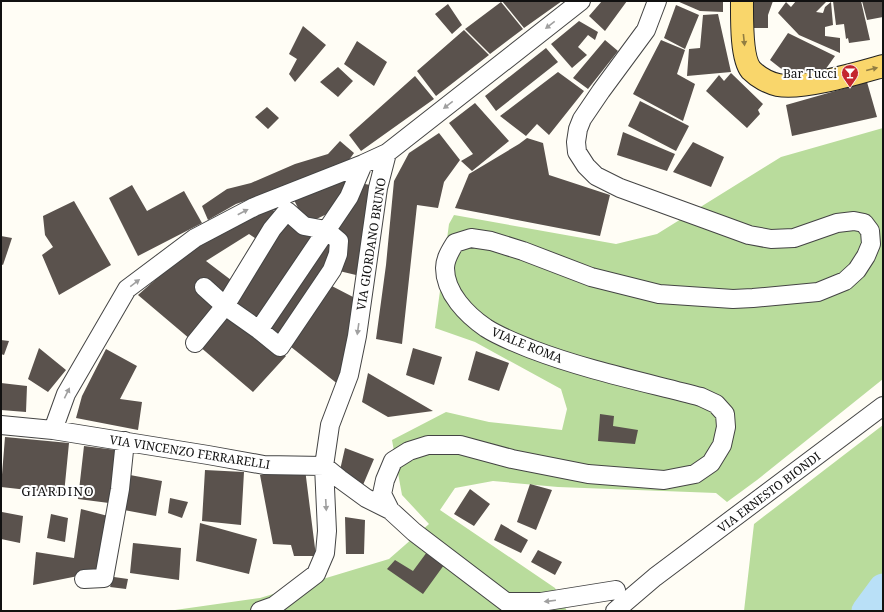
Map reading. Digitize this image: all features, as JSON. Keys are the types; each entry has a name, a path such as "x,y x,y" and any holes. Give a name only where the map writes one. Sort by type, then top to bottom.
{"main road":[{"path":"742,1 746,56 751,70 764,80 779,85 796,85 823,81 883,66"}],"street":[{"path":"388,153 581,1"},
{"name":"VIALE ROMA","path":"521,611 506,602 414,532 390,510 382,494 385,480 393,461 410,451 428,445 460,445 512,459 588,474 664,480 695,474 711,463 722,445 726,428 725,414 716,404 701,397 600,371 549,356 487,329 470,315 456,300 447,284 445,268 447,256 455,243 471,238 491,241 524,251 591,277 659,294 733,299 818,292 845,281 858,270 871,244 870,231 864,223 854,221 837,223 794,238 771,239 749,235 620,188 596,176 586,166 577,152 576,142 578,129 582,119 600,91 646,30 657,1"},
{"name":"VIA GIORDANO BRUNO","path":"53,430 66,394 127,289 195,238 254,207 285,203 388,153"},
{"name":"VIA GIORDANO BRUNO","path":"260,611 274,606 316,574 325,553 327,531 324,466 330,425 349,375 357,336 378,188 388,153"},
{"path":"259,330 350,197 363,164"},
{"path":"195,343 225,306 272,229 285,203 304,226 326,230 339,241 338,254 332,270 280,347 225,306 204,287"},
{"name":"VIA ERNESTO BIONDI","path":"615,611 655,578 883,406"},
{"name":"VIA VINCENZO FERRARELLI","path":"1,425 53,430 264,465 324,466"},
{"path":"84,578 104,578 120,489 125,441"},
{"path":"324,466 340,480 366,498 390,510"},
{"path":"568,611 616,590 655,578"},
{"path":"506,602 541,602 616,590"}],"green space":[{"path":"883,128 883,379 757,480 727,502 716,493 558,487 493,481 455,488 440,510 555,588 567,611 168,611 260,598 389,559 429,524 402,495 392,440 446,412 489,422 562,430 567,409 561,389 475,342 435,328 449,224 454,215 616,244 657,234 781,157"},
{"path":"883,425 883,611 744,611 754,524"}],"building":[{"path":"502,1 562,1 524,28"},
{"path":"602,1 627,1 605,31 589,16"},
{"path":"677,1 723,1 723,12 700,11"},
{"path":"753,1 773,1 768,15 768,28 754,28"},
{"path":"796,1 825,1 826,2 816,12 823,13 825,7 831,2 833,25 825,27 825,36 840,38 840,53 799,35 778,13 786,2 791,7"},
{"path":"833,1 861,1 870,40 849,43 848,38 846,39 844,24 836,25"},
{"path":"862,1 883,1 883,17 867,20"},
{"path":"501,2 523,29 490,54 465,29"},
{"path":"448,4 462,25 452,34 435,14"},
{"path":"676,5 699,15 685,49 664,38"},
{"path":"718,14 731,72 687,76 689,49 700,48 703,15"},
{"path":"579,21 598,32 595,40 588,35 578,47 587,55 572,68 551,44"},
{"path":"303,26 326,45 295,82 289,74 297,59 289,54"},
{"path":"464,30 489,55 436,96 417,71"},
{"path":"788,33 835,56 825,70 813,75 784,71 770,60"},
{"path":"605,40 618,51 588,89 573,78"},
{"path":"661,40 685,50 677,74 695,84 683,121 633,94"},
{"path":"357,41 387,62 374,86 344,64"},
{"path":"546,48 558,62 496,111 485,96"},
{"path":"338,67 353,81 338,97 320,82"},
{"path":"558,72 584,91 549,135 537,124 526,136 500,116"},
{"path":"731,73 763,104 758,110 760,114 747,128 706,91 719,75 724,81"},
{"path":"415,76 434,99 361,151 349,135"},
{"path":"867,82 877,117 792,136 786,105"},
{"path":"640,101 689,126 676,151 628,126"},
{"path":"475,103 509,141 472,171 461,161 473,154 449,123"},
{"path":"267,107 279,118 268,129 255,117"},
{"path":"623,132 675,154 667,171 617,155"},
{"path":"439,133 460,160 444,182 438,208 417,205 402,344 376,339 386,265 394,181 409,153"},
{"path":"527,138 543,143 549,175 610,195 600,236 455,208 469,174"},
{"path":"340,141 354,153 344,167 236,204 208,220 202,206 227,189 251,183 295,164 328,154"},
{"path":"693,142 724,157 711,187 673,172"},
{"path":"342,177 351,186 329,213 306,224 293,198"},
{"path":"360,183 370,185 360,262 356,275 335,270 336,222"},
{"path":"132,185 147,211 184,191 202,223 138,256 109,198"},
{"path":"74,201 111,265 59,295 42,255 53,247 45,235 43,216"},
{"path":"268,207 278,213 261,242 249,234 206,261 231,280 220,308 190,339 138,295 190,249"},
{"path":"285,218 316,237 256,324 230,304"},
{"path":"1,236 12,238 3,265 1,264"},
{"path":"326,236 335,243 330,266 280,340 264,329"},
{"path":"326,283 355,298 339,385 286,343"},
{"path":"227,312 286,356 253,392 199,346"},
{"path":"1,340 9,341 4,355 1,354"},
{"path":"39,348 66,370 48,392 28,379"},
{"path":"413,348 442,357 434,385 406,375"},
{"path":"106,349 137,366 120,399 142,402 138,430 76,418 82,396"},
{"path":"476,351 509,363 499,391 468,380"},
{"path":"368,373 433,411 388,417 362,402"},
{"path":"1,383 27,386 26,412 1,410"},
{"path":"600,414 614,416 613,426 638,430 635,444 598,441"},
{"path":"5,437 69,443 64,494 1,487"},
{"path":"84,446 116,450 109,503 78,499"},
{"path":"345,448 374,459 363,485 340,470"},
{"path":"305,469 316,556 294,556 291,545 273,544 260,475"},
{"path":"205,470 244,472 241,525 202,521"},
{"path":"130,475 162,481 156,516 124,510"},
{"path":"530,484 552,490 536,530 517,522"},
{"path":"470,489 490,504 474,526 454,514"},
{"path":"170,498 188,502 182,518 168,513"},
{"path":"81,509 108,516 101,561 93,573 33,585 36,552 74,558"},
{"path":"2,512 23,516 20,543 1,539"},
{"path":"51,514 68,518 65,542 47,538"},
{"path":"345,517 365,520 364,554 346,554"},
{"path":"200,523 257,539 249,574 196,561"},
{"path":"501,524 528,540 521,553 494,540"},
{"path":"133,543 181,548 179,580 130,573"},
{"path":"538,550 562,562 555,575 531,562"},
{"path":"427,552 444,565 423,594 387,569 395,560 413,571"},
{"path":"114,577 128,579 126,589 110,587"}],"waterway":[{"path":"866,611 883,588"}],"place":[{"name":"Bar Tucci","path":"850,88"}],"district":[{"name":"GIARDINO","path":"58,491"}]}
